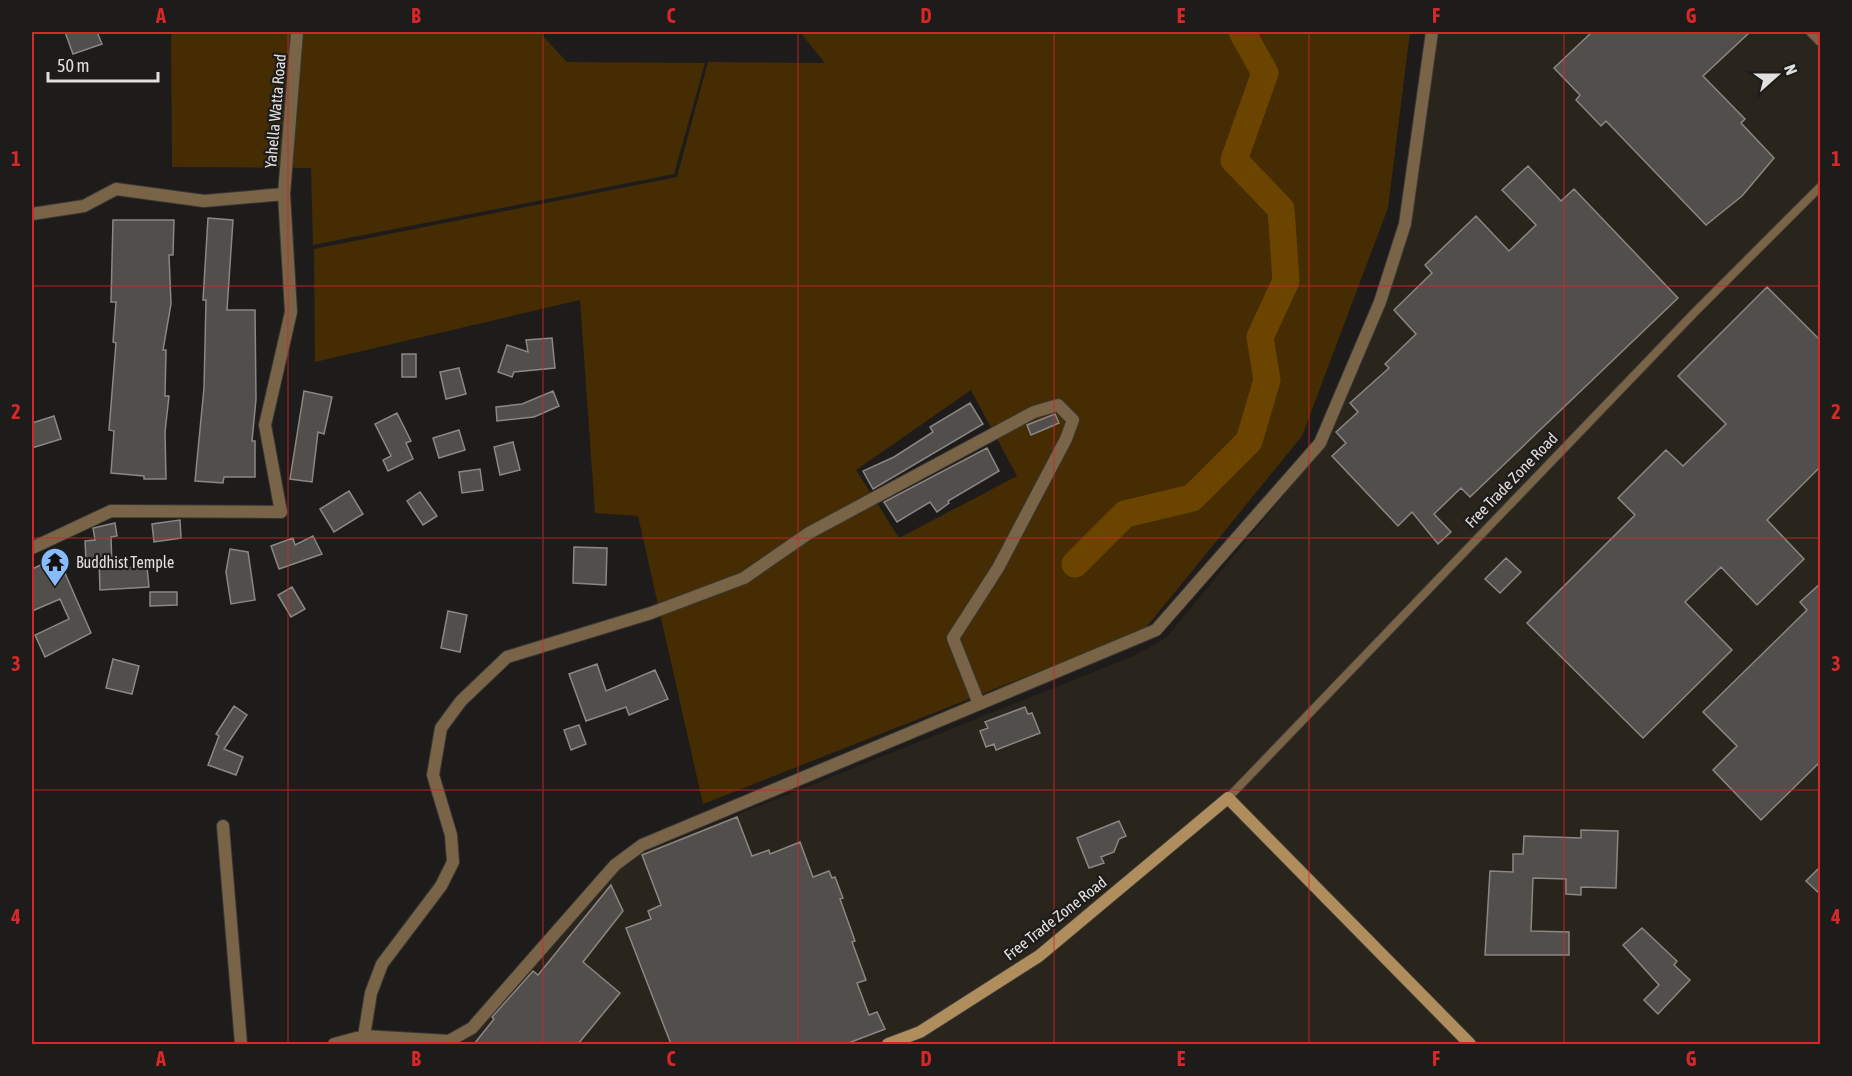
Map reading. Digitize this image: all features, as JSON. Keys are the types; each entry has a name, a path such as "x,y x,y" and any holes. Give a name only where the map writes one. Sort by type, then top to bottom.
{"street":[{"name":"Yahella Watta Road","path":"32,548 111,511 281,512 265,425 291,312 284,194 297,32"},
{"path":"334,1044 364,1036 449,1041 472,1028 615,865 642,845 1156,630 1320,443 1380,302 1405,224 1432,32"},
{"path":"32,214 84,206 116,189 204,201 284,194"},
{"path":"364,1036 371,993 382,964 441,886 453,862 451,835 433,775 441,728 461,701 507,657 651,613 744,578 809,533 1034,412 1058,405 1073,420 1066,439 999,568 953,638 979,704"},
{"path":"1228,798 1470,1044"},
{"name":"Free Trade Zone Road","path":"888,1044 920,1032 1039,956 1228,798"},
{"path":"223,826 241,1044"}],"lane":[{"path":"1810,32 1821,42"},
{"name":"Free Trade Zone Road","path":"1228,798 1695,312 1821,187"}],"shaded area":[{"path":"171,32 539,32 567,62 705,63 674,174 313,245 311,168 172,167"},
{"path":"800,32 1410,32 1388,208 1302,436 1144,630 703,804 638,516 595,513 580,300 315,362 314,249 677,177 708,62 825,63","holes":["971,390 1017,476 899,538 856,470"]},
{"path":"1430,32 1820,32 1820,1044 461,1044 619,862 1133,656 1166,638 1305,469 1320,445 1407,213"}],"building":[{"path":"65,32 97,32 102,44 73,54"},
{"path":"1592,32 1750,32 1703,76 1745,119 1741,123 1774,158 1742,196 1706,225 1606,121 1601,126 1576,100 1580,95 1554,68"},
{"path":"1528,166 1561,201 1574,189 1678,298 1470,497 1461,488 1434,514 1451,532 1438,544 1412,512 1398,526 1332,456 1346,443 1336,432 1358,412 1350,403 1389,368 1385,364 1416,334 1394,310 1432,273 1425,265 1476,216 1509,251 1536,225 1502,190"},
{"path":"208,218 233,220 227,310 255,310 256,399 252,441 255,441 255,477 224,477 223,483 195,481 204,388 206,300 203,300"},
{"path":"113,220 174,220 173,255 169,255 171,304 163,350 166,350 165,396 169,396 165,432 166,479 144,479 144,476 111,473 114,431 109,430 116,343 113,342 116,302 111,302"},
{"path":"1767,287 1821,341 1821,466 1767,520 1804,559 1757,605 1721,567 1685,602 1732,650 1643,738 1527,623 1635,515 1618,498 1666,450 1683,466 1726,424 1678,376"},
{"path":"552,338 555,368 514,372 512,377 498,372 507,345 528,352 526,340"},
{"path":"402,354 416,354 416,377 402,377"},
{"path":"459,368 466,394 446,399 440,372"},
{"path":"304,391 332,397 324,434 318,432 312,482 290,479"},
{"path":"553,391 559,406 534,417 497,421 496,407 522,404"},
{"path":"970,403 983,424 873,489 863,471 894,457 933,432 930,427"},
{"path":"397,413 411,441 406,443 413,459 388,471 383,460 391,456 375,424"},
{"path":"1055,414 1059,423 1031,435 1027,425"},
{"path":"54,416 61,439 32,448 32,423"},
{"path":"459,430 465,450 439,458 433,438"},
{"path":"513,442 520,470 500,475 494,447"},
{"path":"987,448 999,471 948,501 949,503 937,512 930,502 897,522 884,502"},
{"path":"480,469 483,490 462,493 459,472"},
{"path":"349,491 363,514 334,532 320,509"},
{"path":"420,492 437,516 423,525 407,501"},
{"path":"180,520 181,538 154,542 152,524"},
{"path":"115,523 117,536 111,537 112,568 147,567 149,587 100,590 99,560 86,560 85,541 95,540 93,528"},
{"path":"313,536 322,554 279,569 271,546 293,538 295,545"},
{"path":"574,547 607,548 606,585 573,583"},
{"path":"230,549 248,552 255,600 231,604 226,572"},
{"path":"58,557 91,633 45,657 35,635 69,619 60,599 32,611 32,569"},
{"path":"1506,558 1521,572 1500,593 1485,579"},
{"path":"1821,583 1821,761 1761,820 1713,770 1737,746 1703,712 1807,610 1800,602"},
{"path":"292,587 305,609 291,617 278,595"},
{"path":"150,592 177,592 177,605 150,606"},
{"path":"448,611 467,615 460,652 441,648"},
{"path":"113,659 139,666 132,694 106,688"},
{"path":"597,664 606,691 655,670 668,699 629,715 626,707 586,721 569,674"},
{"path":"234,706 247,715 224,749 243,757 236,775 208,765 219,736 216,734"},
{"path":"1025,707 1028,714 1032,713 1040,733 996,750 994,744 986,747 980,731 988,728 985,722"},
{"path":"579,725 586,744 571,750 564,730"},
{"path":"737,817 752,856 769,850 770,854 800,842 813,877 829,871 832,878 835,877 855,941 852,942 866,980 857,983 869,1015 877,1012 885,1029 846,1044 671,1044 626,928 651,919 648,911 661,905 642,855"},
{"path":"1119,821 1126,836 1119,839 1114,852 1101,857 1104,863 1089,868 1077,838"},
{"path":"1581,830 1618,831 1616,888 1581,887 1581,895 1566,894 1566,879 1533,878 1531,931 1569,932 1569,955 1485,955 1490,871 1513,872 1513,854 1523,854 1524,836 1581,838"},
{"path":"1821,866 1821,895 1806,881"},
{"path":"611,885 623,911 583,962 620,993 578,1044 474,1044 494,1019 492,1017 533,971 538,975"},
{"path":"1642,928 1677,961 1674,965 1690,980 1658,1014 1644,1000 1659,985 1623,945"}],"waterway":[{"path":"1075,564 1125,514 1192,498 1249,441 1267,380 1260,337 1286,281 1281,209 1234,160 1265,73 1242,32"}],"place":[{"name":"Buddhist Temple","path":"55,588"}]}
